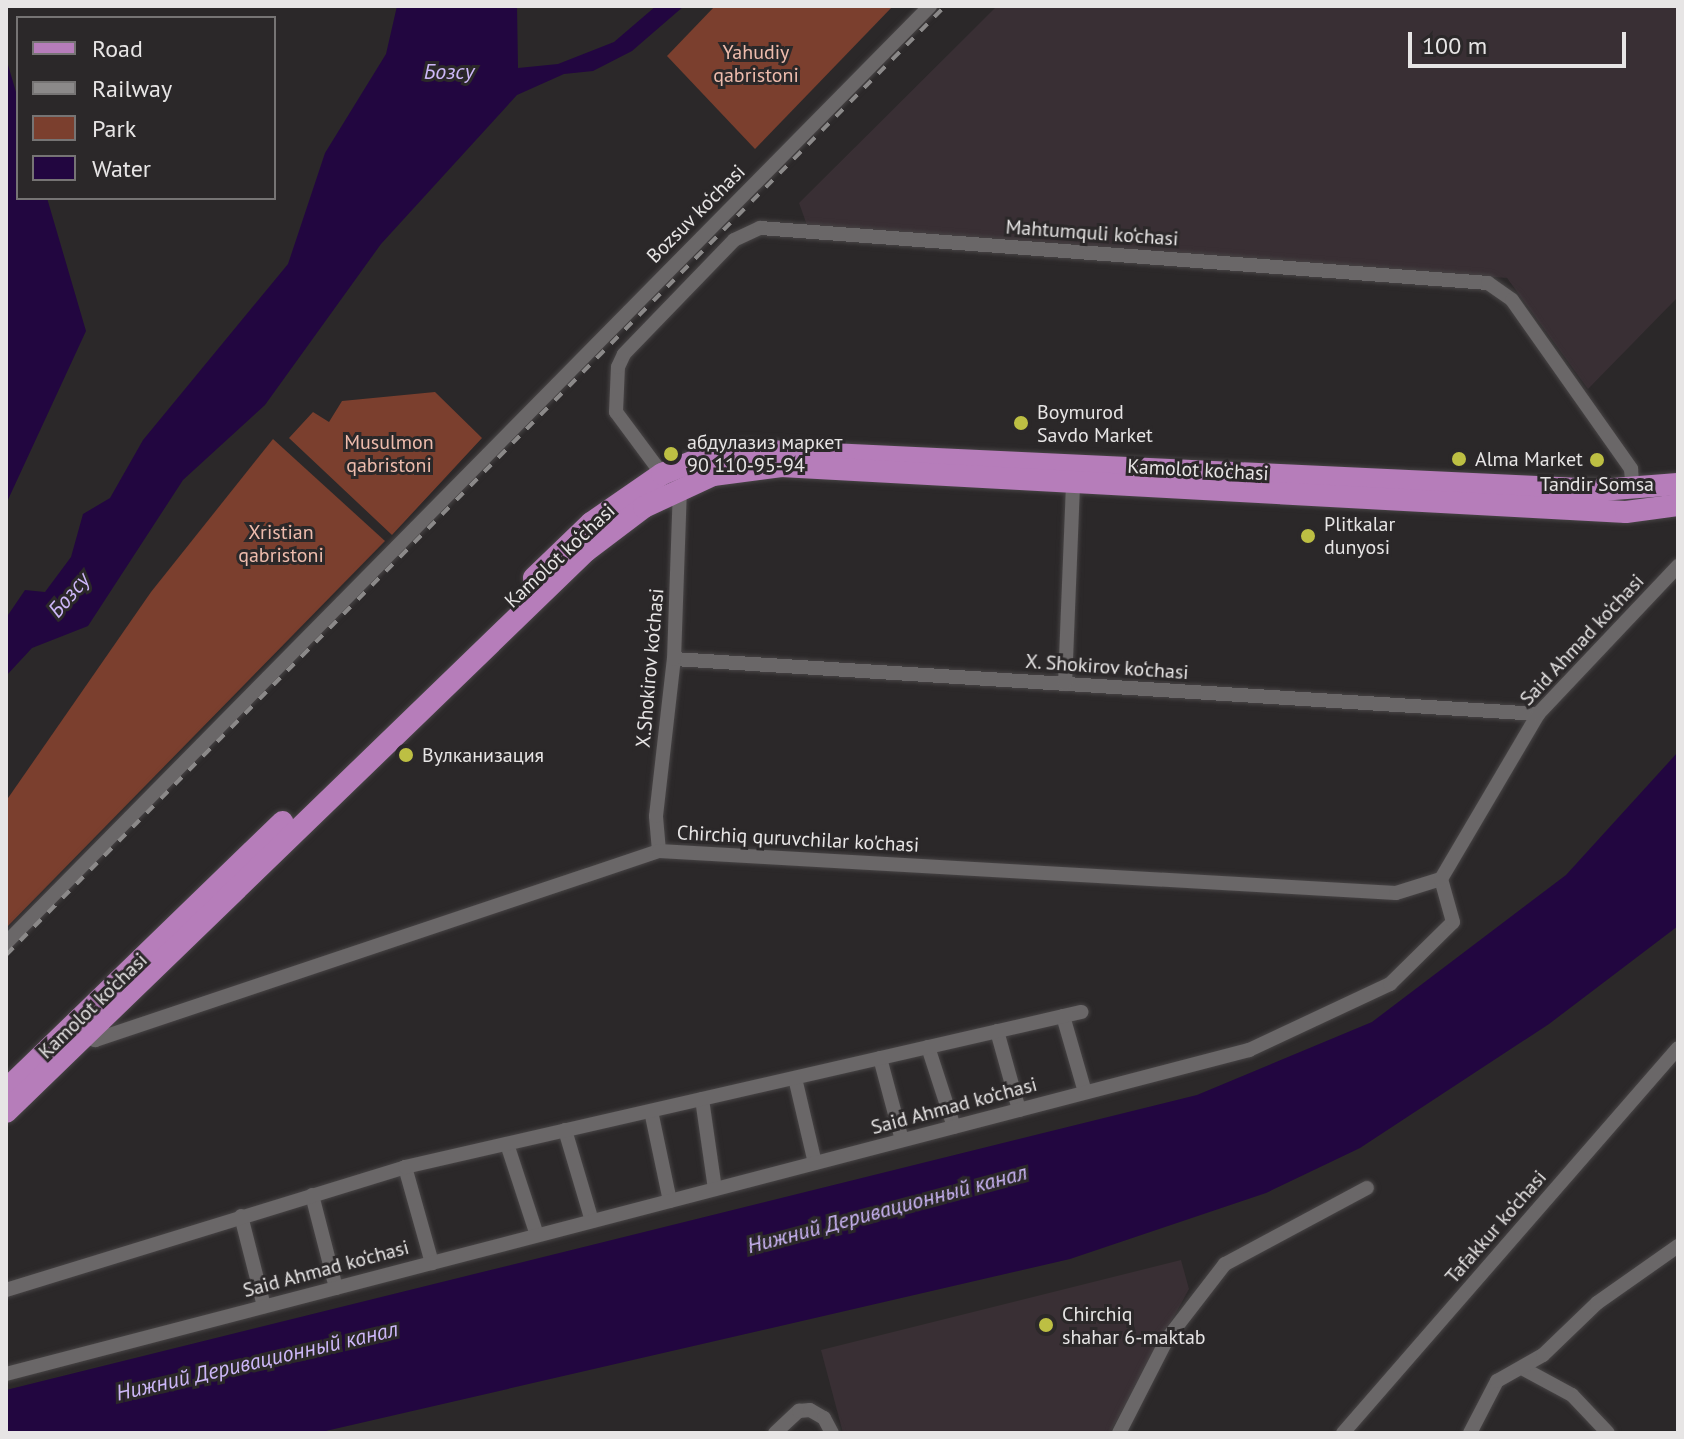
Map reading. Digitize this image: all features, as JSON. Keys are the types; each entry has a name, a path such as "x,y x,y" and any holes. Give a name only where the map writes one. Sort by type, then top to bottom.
{"main road":[{"name":"Kamolot ko‘chasi","path":"6,1090 591,523 724,452 788,449 1233,481 1633,490 1678,484"},
{"path":"6,1112 586,551 671,481 729,470 781,466 1073,481 1233,481 1655,509 1678,505"}],"street":[{"name":"Bozsuv ko‘chasi","path":"6,943 930,6"},
{"name":"Mahtumquli ko‘chasi","path":"671,481 616,412 618,367 624,354 734,240 760,228 1488,283 1512,300 1631,469 1633,490"},
{"name":"X.Shokirov ko‘chasi","path":"659,851 656,816 674,659 671,481"},
{"path":"1065,684 1073,481"},
{"path":"1655,509 1678,515"},
{"name":"Said Ahmad ko‘chasi","path":"6,1374 1249,1050 1390,984 1453,922 1441,879 1538,714 1678,566"},
{"name":"X. Shokirov ko‘chasi","path":"674,659 1538,714"},
{"name":"Chirchiq quruvchilar ko'chasi","path":"84,1036 95,1040 659,851 1396,893 1441,879"},
{"path":"6,1290 405,1167 1081,1012"},
{"path":"1063,1016 1085,1092"},
{"path":"997,1031 1019,1110"},
{"path":"928,1047 954,1127"},
{"name":"Tafakkur ko‘chasi","path":"1343,1433 1678,1048"},
{"path":"880,1058 902,1140"},
{"path":"795,1078 815,1163"},
{"path":"702,1099 715,1189"},
{"path":"651,1111 670,1201"},
{"path":"565,1130 592,1221"},
{"path":"507,1144 537,1235"},
{"path":"405,1167 432,1263"},
{"path":"1119,1433 1167,1339 1225,1264 1367,1188"},
{"path":"312,1195 336,1288"},
{"path":"241,1216 264,1306"},
{"path":"1470,1433 1497,1381 1522,1368 1597,1303 1678,1246"},
{"path":"1522,1368 1572,1395 1608,1433"},
{"path":"775,1433 799,1411 810,1410 824,1418 832,1433"}],"shaded area":[{"path":"997,6 1678,6 1678,297 1588,389 1507,278 808,228 799,203"},
{"name":"Chirchiq shahar 6-maktab","path":"1181,1260 1189,1289 1110,1433 843,1433 821,1350"}],"green space":[{"name":"Yahudiy qabristoni","path":"715,6 893,6 755,149 667,56"},
{"name":"Musulmon qabristoni","path":"435,392 482,438 392,535 289,438 313,412 329,422 342,401"},
{"name":"Xristian qabristoni","path":"273,439 385,541 6,928 6,801 151,592"}],"water":[{"name":"Бозсу","path":"397,6 517,6 518,68 558,64 614,42 656,6 684,6 632,51 593,71 564,74 517,95 381,244 265,405 183,480 88,626 32,648 6,676 6,618 25,590 45,592 71,557 83,514 110,498 143,440 288,264 325,153 386,54"},
{"path":"6,58 16,92 16,200 48,200 86,331 6,504"},
{"name":"Нижний Деривационный канал","path":"1678,752 1678,926 1549,1024 1360,1148 1266,1193 1070,1259 317,1433 6,1433 6,1390 1197,1095 1372,1022 1566,875"}],"railway":[{"path":"6,955 945,6"}],"place":[{"name":"Boymurod Savdo Market","path":"1021,423"},
{"name":"абдулазиз маркет 90 110-95-94","path":"671,454"},
{"name":"Alma Market","path":"1459,459"},
{"name":"Tandir Somsa","path":"1597,460"},
{"name":"Plitkalar dunyosi","path":"1308,536"},
{"name":"Вулканизация","path":"406,755"},
{"name":"Chirchiq shahar 6-maktab","path":"1046,1325"}]}
